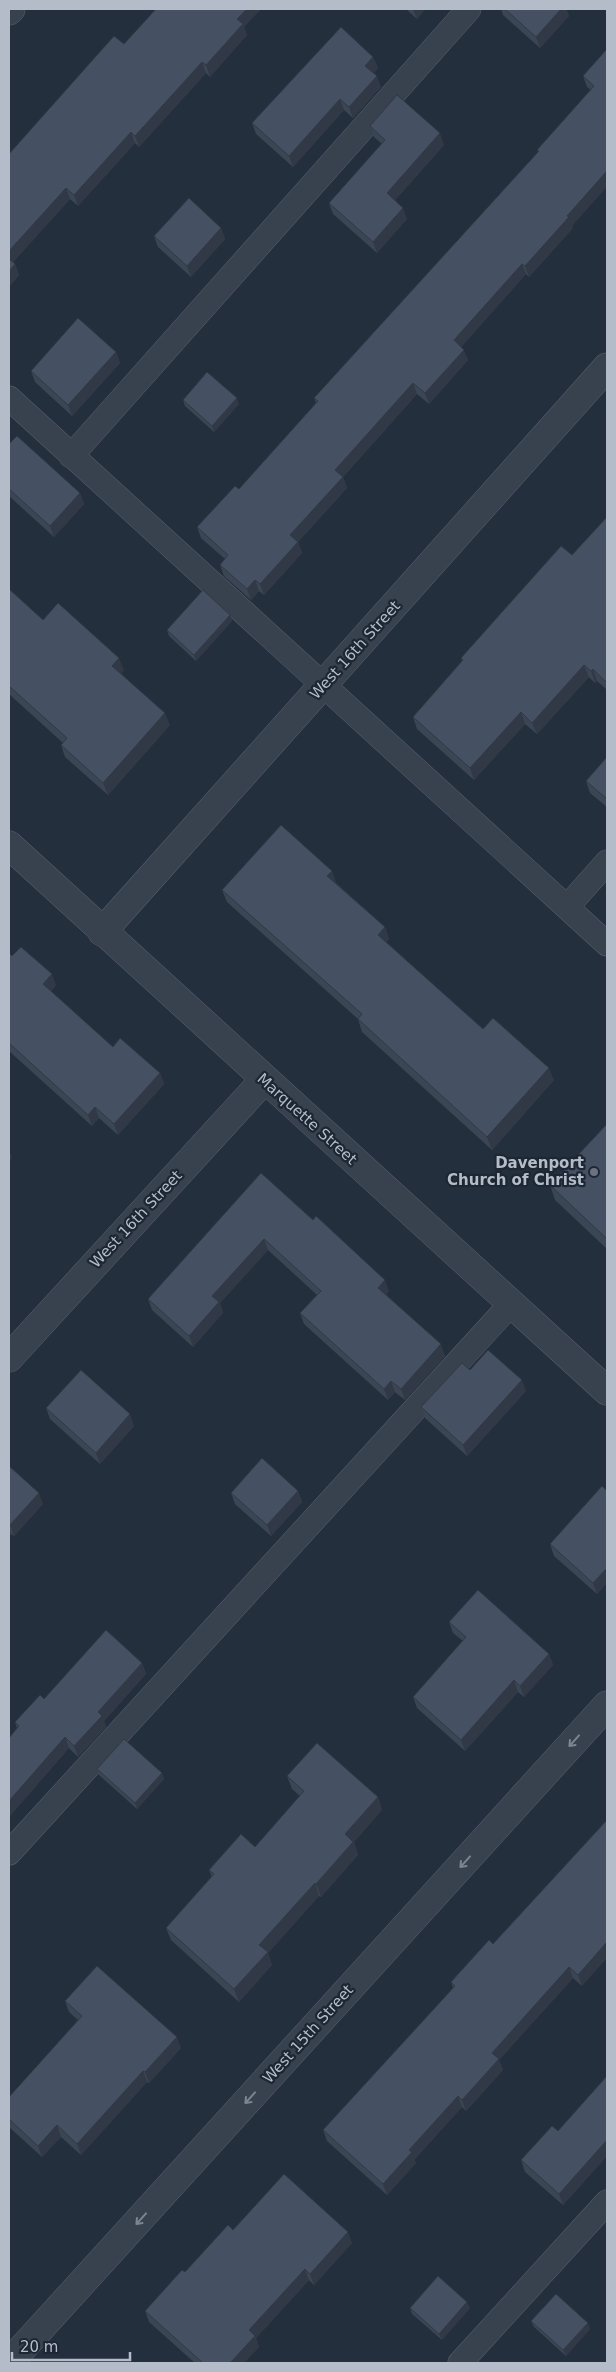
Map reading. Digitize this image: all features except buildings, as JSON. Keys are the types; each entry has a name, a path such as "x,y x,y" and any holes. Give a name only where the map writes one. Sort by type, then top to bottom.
{"street":[{"name":"West 16th Street","path":"102,932 607,368"},
{"name":"Marquette Street","path":"9,847 607,1391"},
{"name":"West 16th Street","path":"9,1358 264,1080"},
{"name":"West 15th Street","path":"9,2363 607,1705"}],"lane":[{"path":"71,456 469,9"},
{"path":"9,398 607,944"},
{"path":"566,907 607,862"},
{"path":"9,1854 511,1304"},
{"path":"460,2363 607,2202"}],"place":[{"name":"Davenport Church of Christ","path":"594,1172"}]}
